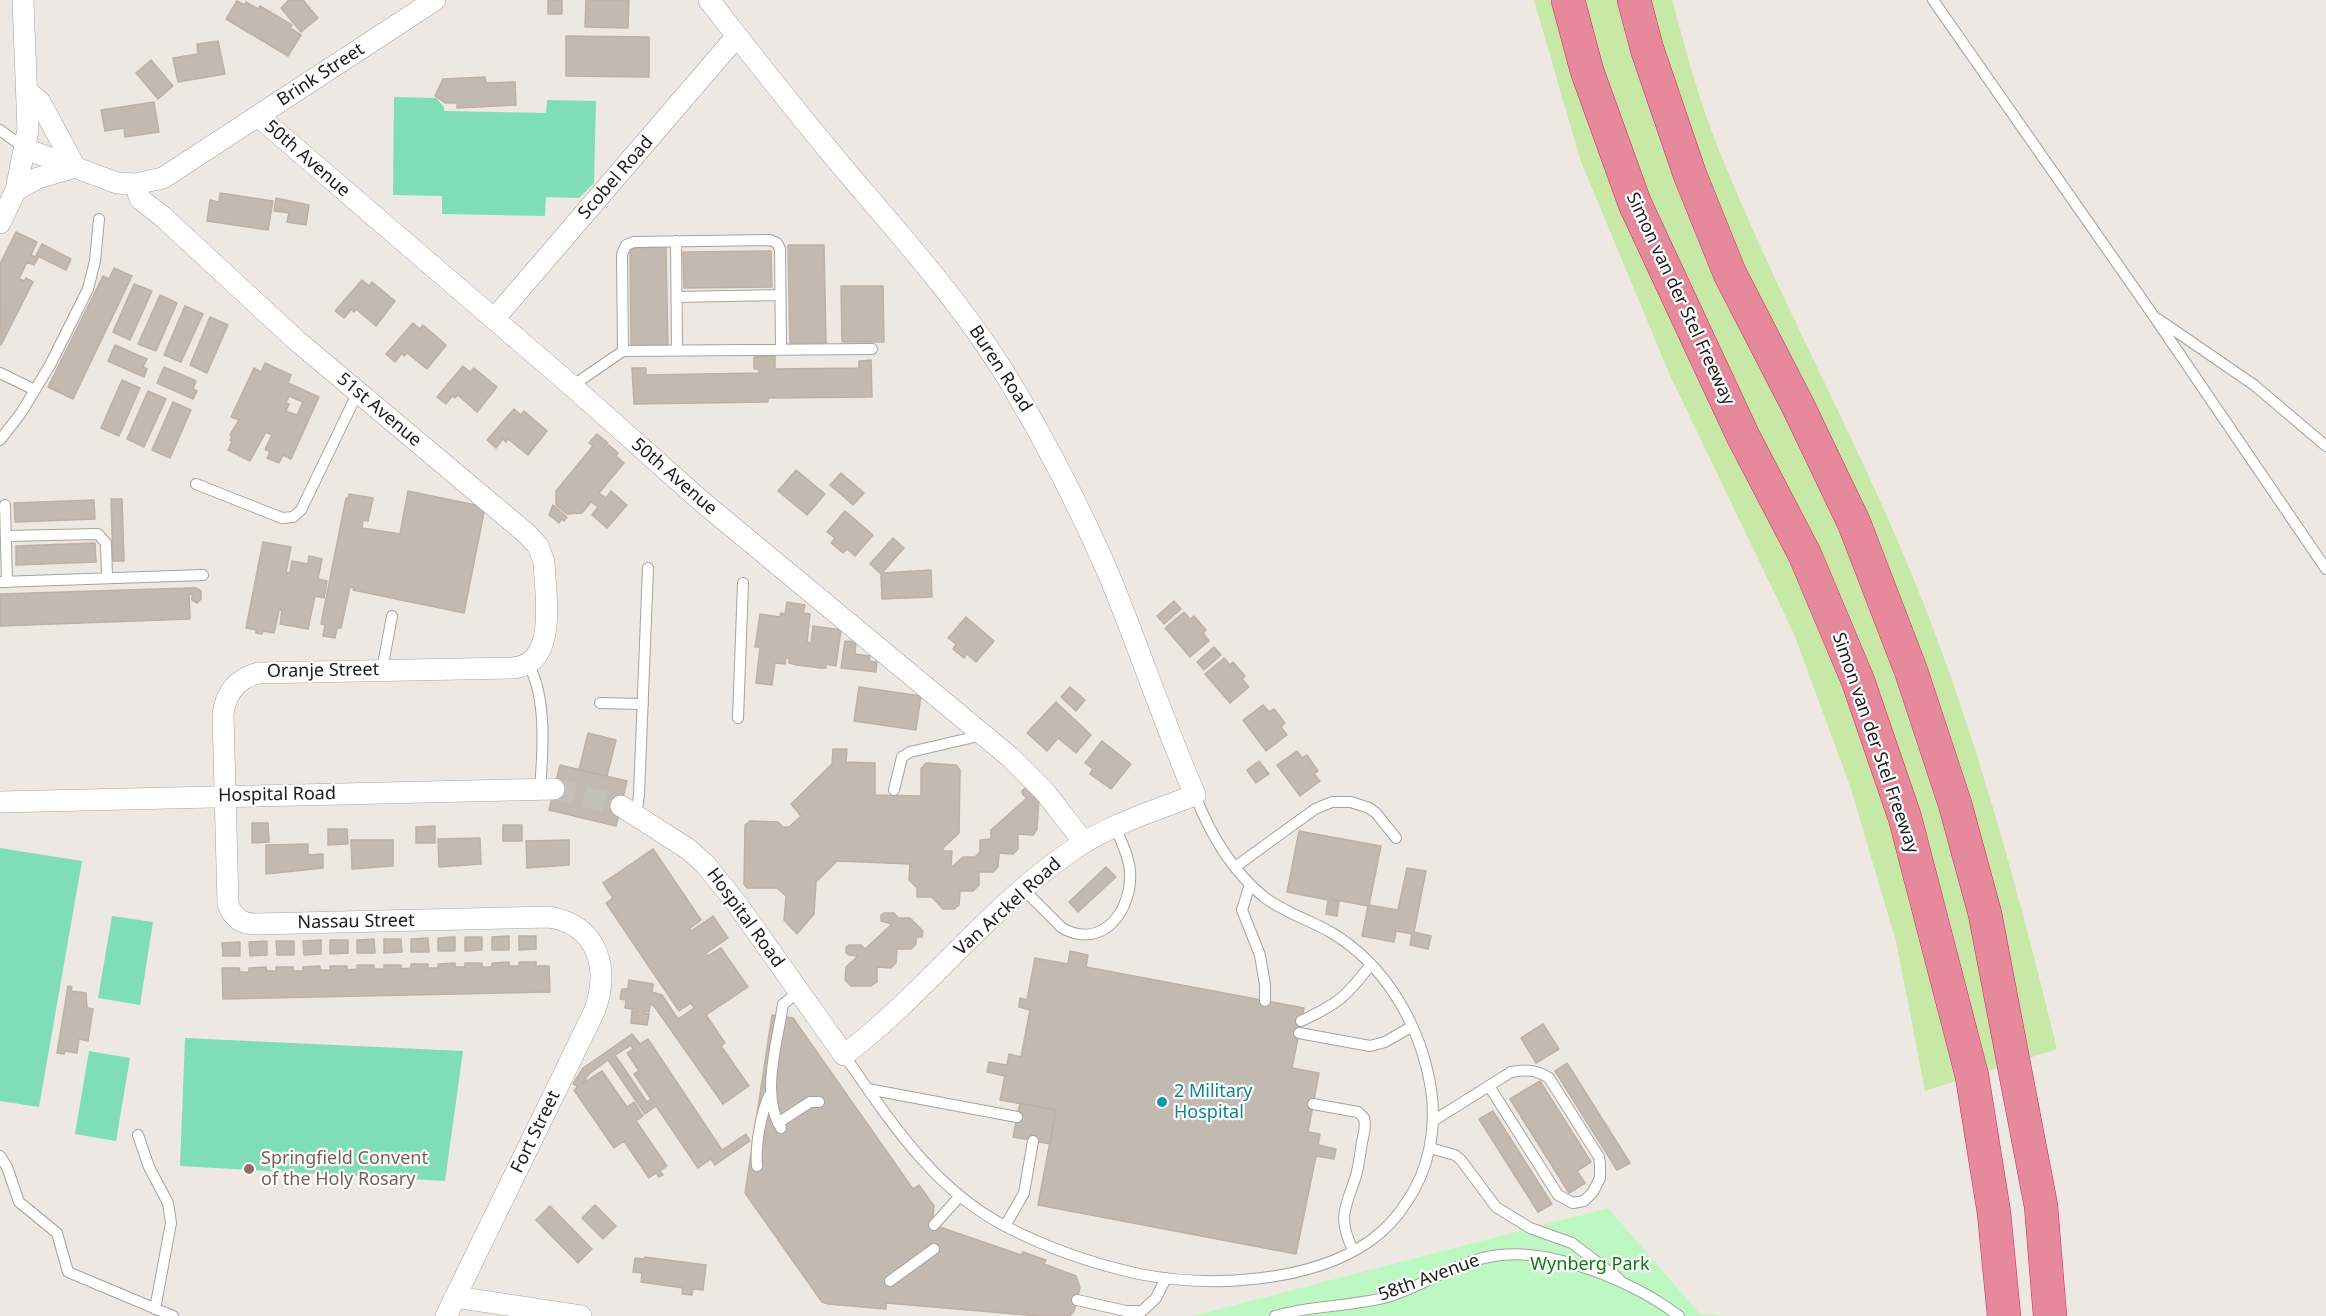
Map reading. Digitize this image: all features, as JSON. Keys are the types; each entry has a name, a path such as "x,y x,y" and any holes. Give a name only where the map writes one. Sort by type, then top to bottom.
{"highway":[{"name":"Simon van der Stel Freeway","path":"1568,0 1587,71 1635,204 1743,436 1805,555 1858,681 1905,818 1972,1076 1994,1214 2004,1316"},
{"path":"1634,0 1647,49 1689,176 1725,263 1798,406 1854,524 1911,671 1955,804 1985,914 2041,1206 2050,1316"}],"street":[{"path":"0,223 16,190 28,130 23,0"},
{"name":"Buren Road","path":"709,0 856,183 909,243 966,317 1008,379 1078,505 1109,576 1196,795"},
{"name":"Brink Street","path":"26,149 117,183 135,184 163,178 429,1"},
{"name":"Scobel Road","path":"494,319 737,36"},
{"path":"16,190 38,178 75,167 40,102 28,92"},
{"name":"50th Avenue","path":"258,116 572,386 699,500 984,735 1044,791 1084,842"},
{"name":"51st Avenue","path":"135,184 140,199 162,216 296,340 527,534 538,546 544,562 545,635 540,651 528,664"},
{"name":"Oranje Street","path":"226,796 223,714 229,694 241,680 258,673 516,668 528,664"},
{"name":"Hospital Road","path":"0,801 547,789"},
{"name":"Van Arckel Road","path":"844,1055 880,1025 1023,889 1084,842 1115,827 1196,795"},
{"name":"Nassau Street","path":"226,796 228,904 230,911 241,921 256,924 549,917 576,926 592,943"},
{"name":"Hospital Road","path":"629,810 688,849 705,864 737,904 844,1055"},
{"name":"Fort Street","path":"446,1316 594,1012 599,999 601,971 592,943"},
{"path":"455,1297 581,1316"}],"lane":[{"path":"1933,0 2153,315 2326,569"},
{"path":"0,129 26,149"},
{"path":"0,440 35,390 88,289 95,261 99,219"},
{"path":"623,351 623,249 626,245 634,242 774,240 780,249 781,350"},
{"path":"676,241 677,351"},
{"path":"677,297 780,296"},
{"path":"2153,315 2254,385 2326,446"},
{"path":"572,386 623,351 872,349"},
{"path":"0,373 35,390"},
{"path":"196,484 276,517 293,516 301,510 358,393"},
{"path":"5,505 4,582 203,575"},
{"path":"6,536 98,534 106,543 107,578"},
{"path":"629,810 643,704 648,568"},
{"path":"738,718 743,582"},
{"path":"382,670 392,616"},
{"path":"528,664 538,688 547,789"},
{"path":"600,703 643,704"},
{"path":"894,789 902,757 910,752 984,735"},
{"path":"844,1055 899,1134 960,1196 1005,1226 1071,1254 1114,1267 1166,1278 1240,1280 1274,1276 1325,1264 1370,1241 1391,1223 1422,1176 1430,1148 1433,1121 1430,1087 1423,1056 1394,993 1371,964 1345,942 1278,906 1250,884 1213,835 1196,795"},
{"path":"1235,867 1314,809 1332,802 1351,802 1368,808 1376,813 1396,838"},
{"path":"1023,889 1062,928 1069,932 1091,934 1110,925 1123,909 1130,880 1128,858 1115,827"},
{"path":"1250,884 1242,910 1260,955 1265,1001"},
{"path":"1301,1021 1328,1009 1345,997 1371,964"},
{"path":"757,1166 763,1112 770,1093 783,1004 799,992"},
{"path":"1299,1033 1370,1046 1384,1042 1411,1027"},
{"path":"1433,1121 1511,1072 1534,1071 1549,1078 1599,1157 1600,1178 1588,1199 1573,1203 1558,1196 1489,1086"},
{"path":"868,1089 1017,1117"},
{"path":"770,1093 771,1103 780,1126 810,1102 819,1102"},
{"path":"1313,1104 1358,1112 1365,1119 1356,1178 1347,1198 1344,1217 1345,1233 1353,1250"},
{"path":"138,1135 149,1167 168,1203 171,1223 155,1309"},
{"path":"1005,1226 1024,1193 1033,1141"},
{"path":"1430,1148 1455,1155 1461,1160 1496,1207 1506,1214 1530,1228 1572,1243 1626,1284"},
{"path":"0,1156 7,1167 19,1202 57,1233 68,1272 173,1316"},
{"path":"934,1225 960,1196"},
{"path":"890,1281 934,1249"},
{"name":"58th Avenue","path":"1275,1316 1384,1298 1488,1257 1515,1255 1546,1258 1583,1268 1626,1284 1664,1304 1679,1316"},
{"path":"1077,1300 1126,1311 1142,1311 1156,1298 1166,1278"}],"green space":[{"path":"1534,0 1672,0 1699,95 1719,150 1765,257 1889,521 1935,633 1994,809 2057,1049 1925,1091 1896,941 1850,786 1794,634 1668,371 1580,159"},
{"path":"394,97 436,98 444,107 444,111 546,113 547,100 596,101 594,183 579,198 546,197 545,216 442,214 442,196 393,195"},
{"path":"0,848 82,861 39,1107 0,1101"},
{"path":"112,916 153,922 140,1005 98,998"},
{"path":"185,1038 463,1051 445,1181 180,1166"},
{"path":"89,1051 130,1058 116,1141 75,1134"},
{"name":"Wynberg Park","path":"1608,1208 1700,1314 1729,1316 1193,1316"}],"building":[{"path":"289,0 303,0 318,18 301,32 281,8"},
{"path":"548,0 562,0 562,14 548,14"},
{"path":"586,0 629,0 628,28 585,27"},
{"path":"237,1 245,5 246,2 258,9 260,6 292,25 290,28 301,35 288,56 226,19"},
{"path":"566,36 649,37 649,77 566,76"},
{"path":"218,41 225,74 178,82 173,58 198,54 197,44"},
{"path":"151,60 173,86 158,99 136,73"},
{"path":"485,77 486,83 515,82 516,105 457,108 457,103 445,103 435,96 443,79"},
{"path":"154,102 159,132 125,137 124,128 105,131 101,110"},
{"path":"220,193 273,201 268,230 207,221 210,200 219,202"},
{"path":"276,198 309,205 306,225 287,222 289,213 274,211"},
{"path":"16,232 37,242 31,255 38,258 34,265 27,262 19,279 24,281 26,278 33,282 1,345 0,264"},
{"path":"42,244 71,259 66,270 36,255"},
{"path":"788,245 824,245 826,343 790,343"},
{"path":"666,247 668,345 631,346 630,248"},
{"path":"771,251 772,287 684,288 683,252"},
{"path":"114,268 132,276 73,399 48,387 103,276 109,279"},
{"path":"362,280 369,286 372,282 395,301 376,326 356,309 354,312 351,310 344,318 335,311"},
{"path":"134,284 152,291 130,340 113,332"},
{"path":"841,286 883,286 884,342 842,342"},
{"path":"160,295 177,303 156,351 138,344"},
{"path":"185,306 203,314 181,362 164,355"},
{"path":"210,317 228,325 207,373 190,365"},
{"path":"413,323 420,329 423,325 446,345 427,369 407,353 404,356 402,353 395,362 386,354"},
{"path":"115,345 147,359 143,367 147,369 144,377 108,361"},
{"path":"775,356 775,369 859,368 859,361 871,360 872,397 768,398 768,402 634,404 632,368 646,368 646,375 759,373 759,369 754,369 754,357"},
{"path":"265,363 291,375 288,383 319,397 291,459 283,455 279,463 267,458 270,452 265,449 272,435 266,432 250,461 228,450 232,441 230,435 239,420 231,417 254,368 261,372","holes":["289,396 303,402 297,415 286,411"]},
{"path":"463,366 470,372 474,368 497,387 477,412 458,395 455,398 452,396 446,404 437,397"},
{"path":"164,367 196,381 193,389 197,391 193,399 157,383"},
{"path":"122,380 140,388 119,436 101,428"},
{"path":"148,391 166,399 144,447 127,439"},
{"path":"173,402 191,410 170,458 152,450"},
{"path":"514,409 521,415 524,411 547,431 528,455 508,439 506,442 503,439 496,448 487,440"},
{"path":"597,434 608,443 604,447 609,445 624,463 599,493 606,498 611,491 627,505 607,528 592,515 598,507 591,502 582,513 567,514 556,505 556,491 593,446 589,443"},
{"path":"796,470 825,494 807,515 778,491"},
{"path":"841,473 864,493 853,505 830,485"},
{"path":"408,491 485,507 464,613 353,590 354,588 350,587 341,628 337,628 335,638 323,636 325,625 321,624 346,498 348,499 349,494 373,498 368,521 363,520 362,528 400,534"},
{"path":"111,499 122,499 124,561 113,561"},
{"path":"94,500 95,519 15,522 14,503"},
{"path":"553,505 567,517 564,521 562,519 559,523 549,515"},
{"path":"845,511 873,535 855,556 847,549 843,553 831,543 835,538 827,532"},
{"path":"893,538 904,548 882,573 931,570 932,597 882,599 881,574 870,564"},
{"path":"263,542 291,547 286,572 290,573 292,561 308,564 309,556 322,559 318,579 327,581 324,598 315,596 308,629 280,624 282,610 279,610 274,633 263,631 262,634 256,633 256,630 246,628"},
{"path":"95,543 96,562 16,565 16,546"},
{"path":"196,588 201,591 201,599 197,603 192,600 192,594 189,594 190,619 0,626 0,594"},
{"path":"1174,601 1181,609 1164,624 1157,616"},
{"path":"787,602 805,605 803,613 810,614 807,642 811,643 813,626 841,630 836,666 826,664 826,668 820,668 797,665 789,663 789,658 786,658 785,664 775,663 772,685 756,683 760,647 755,647 760,614 780,617 781,613 785,614"},
{"path":"1184,612 1190,619 1194,616 1206,630 1203,633 1209,641 1190,657 1165,628"},
{"path":"966,617 994,641 976,662 967,654 964,658 953,649 956,644 948,638"},
{"path":"845,641 856,642 855,654 870,656 869,661 877,662 876,672 841,668"},
{"path":"1214,647 1221,655 1204,670 1197,662"},
{"path":"1224,658 1230,665 1233,662 1245,676 1242,679 1249,687 1230,703 1205,674"},
{"path":"859,687 921,696 916,730 854,721"},
{"path":"1070,687 1085,700 1076,711 1061,697"},
{"path":"1056,702 1091,735 1076,753 1058,738 1047,751 1027,733"},
{"path":"1263,705 1269,712 1274,709 1285,723 1281,727 1287,735 1266,751 1243,720"},
{"path":"588,733 616,740 607,776 579,770"},
{"path":"1102,741 1131,764 1111,789 1090,774 1093,769 1085,763"},
{"path":"833,749 847,749 846,762 875,763 875,795 921,796 921,769 926,763 956,765 960,770 959,833 943,848 943,851 952,851 951,865 953,866 963,857 975,857 980,852 980,840 991,839 991,830 1027,798 1022,791 1026,787 1039,796 1037,829 1033,835 1018,834 1018,849 1013,854 999,853 998,867 993,872 979,872 979,885 973,891 960,891 959,905 954,909 943,909 932,897 917,897 917,888 909,880 910,864 837,861 816,882 814,914 797,934 784,920 786,896 777,888 747,888 744,884 745,825 750,821 778,822 783,827 789,827 801,816 791,804 832,764"},
{"path":"1297,751 1302,758 1307,755 1318,771 1314,774 1320,781 1300,796 1277,765"},
{"path":"1259,761 1269,774 1256,783 1247,770"},
{"path":"560,765 627,781 616,826 549,810"},
{"path":"252,823 268,823 269,842 252,843"},
{"path":"503,825 522,825 522,841 503,841"},
{"path":"435,826 435,843 416,843 416,827"},
{"path":"328,829 347,829 348,844 328,845"},
{"path":"1299,831 1381,846 1369,905 1398,910 1407,868 1426,871 1414,932 1431,936 1428,949 1410,945 1412,934 1396,931 1394,942 1362,936 1368,906 1331,899 1339,902 1337,916 1326,914 1328,900 1287,892"},
{"path":"480,838 481,864 439,867 438,839"},
{"path":"351,840 393,840 393,866 352,869"},
{"path":"569,840 569,865 527,868 526,841"},
{"path":"308,844 308,855 323,854 323,868 266,874 266,845"},
{"path":"653,849 701,920 689,929 691,931 713,916 728,938 706,953 708,956 721,948 748,987 706,1015 725,1043 721,1046 749,1086 723,1104 654,1006 650,1004 649,1012 644,1011 649,1014 647,1025 631,1023 632,1011 637,1012 637,1010 625,1008 626,1000 620,999 622,989 628,989 629,980 653,984 652,992 662,995 678,1019 694,1008 691,1003 679,1011 606,903 613,898 603,883"},
{"path":"1106,867 1116,877 1078,912 1069,902"},
{"path":"894,913 898,918 910,918 923,931 922,937 916,937 916,944 911,949 897,949 896,963 891,968 877,967 877,982 871,986 851,986 845,980 846,967 858,956 846,953 846,947 861,945 865,949 892,924 881,921 881,915"},
{"path":"509,936 509,950 492,950 492,937"},
{"path":"519,936 536,936 536,949 519,950"},
{"path":"455,937 455,951 438,951 438,938"},
{"path":"465,937 482,937 482,950 465,951"},
{"path":"428,938 429,952 411,952 411,939"},
{"path":"374,939 375,953 357,953 357,940"},
{"path":"384,939 401,939 402,952 384,953"},
{"path":"321,940 321,954 304,955 303,941"},
{"path":"330,940 348,940 348,953 330,954"},
{"path":"267,941 267,955 250,956 249,942"},
{"path":"276,941 294,941 294,955 277,955"},
{"path":"240,942 240,956 223,956 222,943"},
{"name":"2 Military Hospital","path":"1070,951 1088,955 1086,967 1304,1008 1292,1068 1319,1073 1308,1132 1320,1134 1318,1145 1336,1149 1334,1159 1316,1156 1296,1254 1038,1205 1056,1110 1000,1100 1005,1076 987,1072 989,1062 1007,1065 1009,1054 1021,1057 1030,1010 1019,1007 1020,998 1027,1000 1035,958 1068,964"},
{"path":"509,962 509,966 519,966 519,962 536,962 536,966 549,966 550,992 223,999 222,968 239,968 240,972 249,972 249,968 266,967 267,971 276,971 276,967 293,967 293,971 303,971 303,967 320,966 320,970 330,970 330,966 347,966 347,970 357,969 357,965 374,965 374,969 384,969 384,965 401,965 401,969 411,968 411,964 428,964 428,968 438,968 438,964 455,963 455,967 465,967 465,963 482,963 482,967 492,967 492,963"},
{"path":"68,986 72,987 71,991 86,993 87,1008 93,1009 88,1041 79,1039 77,1053 65,1051 64,1054 57,1053"},
{"path":"772,1015 793,1018 913,1189 919,1185 934,1206 933,1217 929,1221 934,1225 1021,1255 1023,1252 1046,1260 1044,1264 1076,1276 1080,1288 1074,1311 1070,1316 1038,1316 886,1303 886,1309 822,1302 745,1193"},
{"path":"1543,1024 1559,1049 1536,1063 1521,1038"},
{"path":"632,1034 640,1044 648,1039 722,1150 746,1134 750,1141 715,1165 711,1159 698,1168 656,1106 645,1114 608,1060 589,1074 582,1084 602,1071 627,1107 634,1102 643,1116 636,1121 667,1166 660,1171 663,1175 659,1177 656,1173 649,1178 624,1141 614,1148 574,1090 578,1086 573,1084 583,1068","holes":["631,1045 633,1049 627,1053 639,1071 634,1074 651,1099 647,1102 615,1055"]},
{"path":"1567,1063 1630,1163 1617,1170 1555,1071"},
{"path":"1540,1081 1591,1162 1577,1171 1585,1183 1569,1193 1510,1099"},
{"path":"1020,1103 1056,1110 1050,1144 1013,1137"},
{"path":"1493,1111 1552,1204 1538,1212 1479,1119"},
{"path":"595,1205 616,1226 603,1239 582,1218"},
{"path":"550,1206 592,1249 578,1263 536,1220"},
{"path":"645,1257 706,1265 703,1290 693,1289 692,1295 682,1294 683,1288 641,1282 642,1273 633,1272 635,1258 644,1259"}],"tunnel":[{"path":"554,789 621,806"}],"place":[{"name":"2 Military Hospital","path":"1162,1102"},
{"name":"Springfield Convent of the Holy Rosary","path":"249,1169"}]}
